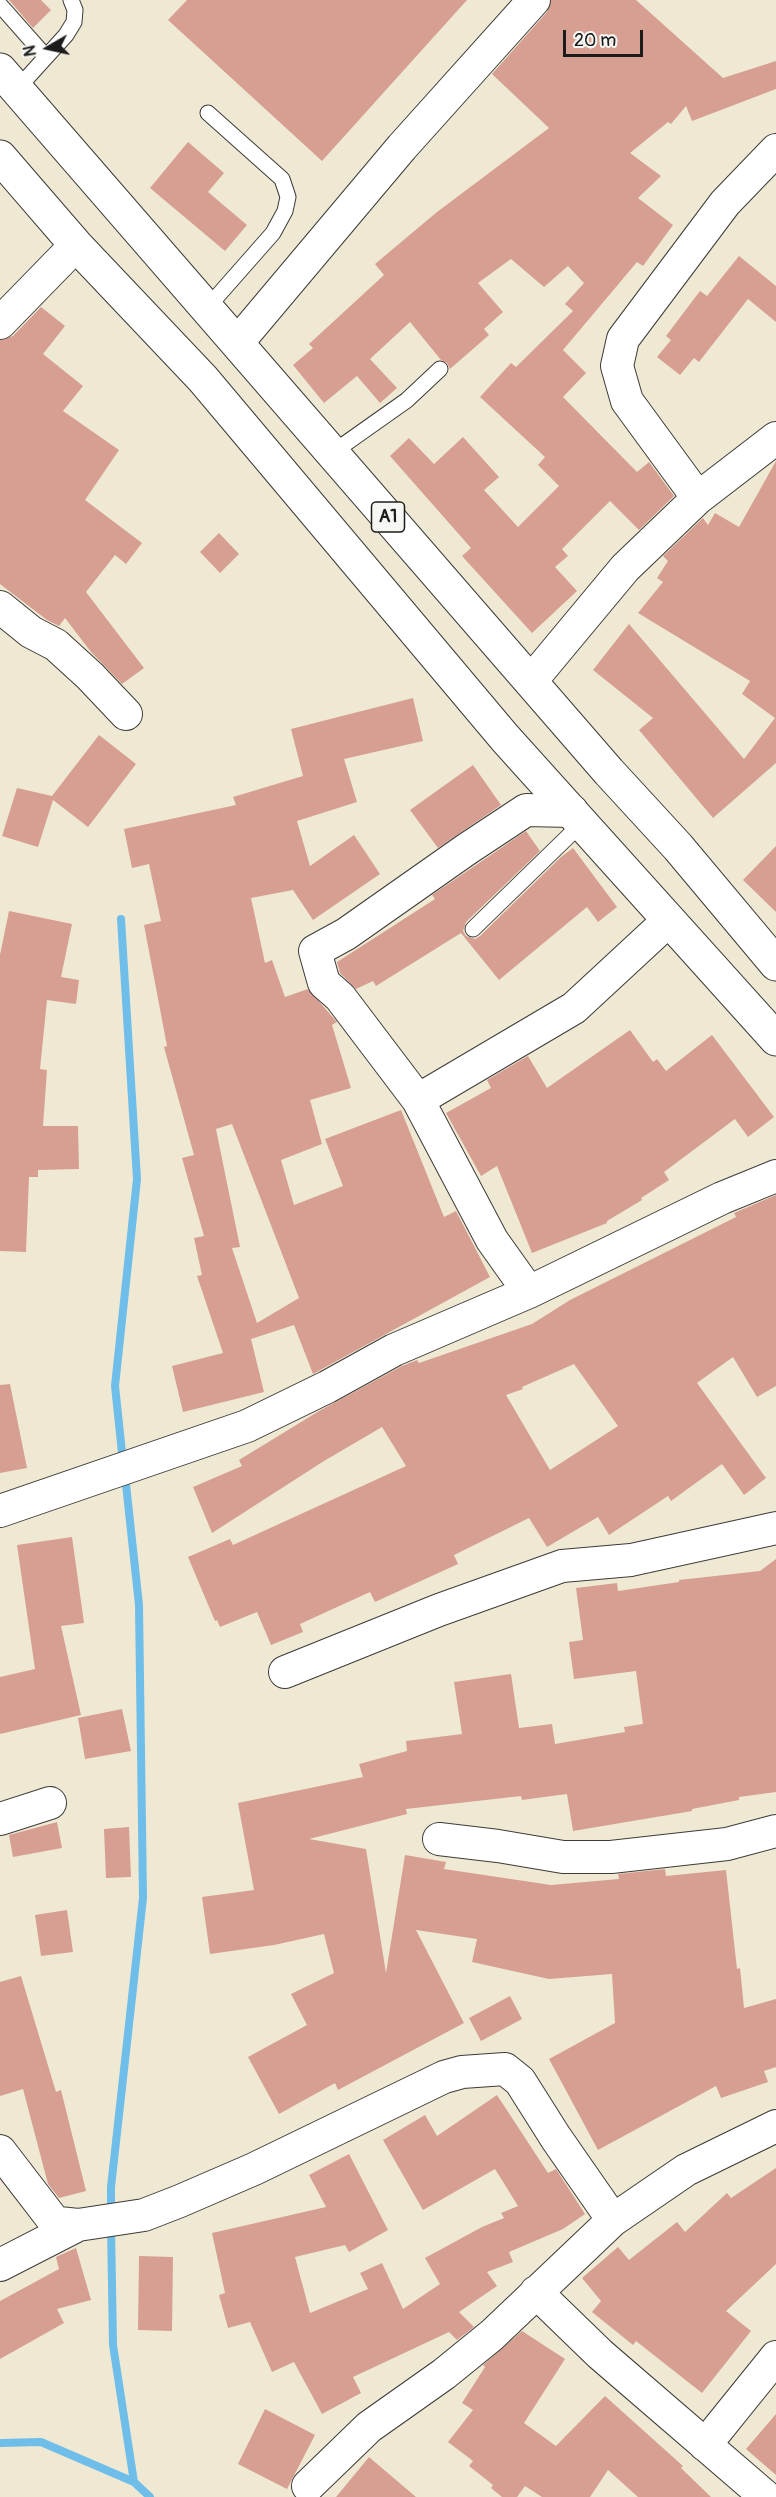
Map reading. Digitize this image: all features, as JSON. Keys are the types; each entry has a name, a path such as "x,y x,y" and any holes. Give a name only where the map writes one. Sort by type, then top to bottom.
{"highway":[{"name":"A1","path":"8,80 678,847 776,964"},
{"path":"0,157 76,245 203,378 505,738 776,1039"}],"street":[{"path":"238,342 402,147 534,0"},
{"path":"698,498 627,401 616,366 623,339 725,203 776,150"},
{"path":"0,323 76,245"},
{"path":"531,681 625,568 698,498 776,438"},
{"path":"0,608 31,632 56,645 126,714"},
{"path":"529,1292 492,1240 418,1100 340,997 324,983 315,951 346,934 526,810 577,817"},
{"path":"418,1100 574,1008 669,920"},
{"path":"0,1511 70,1485 247,1426 327,1387 394,1350 529,1292 722,1198 776,1176"},
{"path":"285,1672 439,1610 562,1566 631,1560 776,1528"},
{"path":"0,1819 50,1803"},
{"path":"439,1839 563,1857 611,1857 727,1844 776,1831"},
{"path":"0,2151 53,2220 59,2223 91,2224 144,2215 254,2169 444,2077 462,2072 505,2069 520,2081 613,2220"},
{"path":"308,2486 369,2427 484,2342 613,2220 686,2170 776,2126"},
{"path":"0,2265 91,2224"},
{"path":"536,2292 600,2354 766,2497"},
{"path":"705,2445 776,2357"}],"lane":[{"path":"8,80 46,57 66,35 74,22 75,10 71,0"},
{"path":"0,5 46,57"},
{"path":"207,309 273,233 285,211 288,197 282,179 208,113"},
{"path":"332,453 407,400 440,369"},
{"path":"472,929 577,817"}],"building":[{"path":"9,0 41,0 51,10 33,28"},
{"path":"187,0 467,0 322,161 168,20"},
{"path":"551,0 636,0 723,78 776,61 776,89 692,121 686,106 671,124 668,122 630,153 661,176 638,198 673,225 643,266 637,262 563,350 586,373 563,397 637,472 649,462 674,496 639,530 610,501 562,549 568,556 555,567 577,591 532,633 462,556 471,548 390,456 409,438 434,464 463,437 499,477 484,490 518,527 559,486 538,465 545,457 480,397 511,363 516,367 573,311 565,304 584,283 568,266 544,287 511,259 478,283 503,312 484,329 489,335 450,369 410,322 370,359 397,388 380,403 357,376 324,403 293,365 313,348 309,344 384,275 375,264 437,212 549,128 492,74 547,12"},
{"path":"188,142 224,173 208,192 247,225 225,251 150,188"},
{"path":"739,256 776,286 776,322 748,299 699,362 694,358 680,375 657,357 671,340 666,336 700,291 707,296"},
{"path":"41,307 65,326 43,354 83,386 63,411 119,450 85,500 142,543 126,564 115,555 86,592 144,668 122,684 91,652 65,618 59,626 47,620 0,584 0,340 13,336"},
{"path":"776,461 776,763 713,818 639,730 653,718 593,670 629,624 744,759 775,718 742,694 750,681 638,613 663,582 657,578 668,561 663,556 703,518 708,525 715,513 739,527"},
{"path":"219,533 239,554 220,573 200,552"},
{"path":"413,698 423,741 344,759 357,802 297,821 310,866 354,835 380,874 313,920 293,890 251,898 265,963 272,960 285,997 308,989 337,1022 332,1025 351,1088 310,1100 322,1144 281,1160 294,1205 343,1186 325,1139 401,1110 444,1217 456,1211 490,1277 313,1374 294,1325 251,1339 264,1392 183,1412 172,1366 223,1353 197,1276 202,1275 194,1238 204,1236 182,1158 194,1155 164,1047 167,1046 144,925 161,921 149,864 132,868 124,829 236,805 233,797 303,776 291,729","holes":["232,1124 299,1298 257,1323 232,1248 240,1247 216,1129"]},
{"path":"99,735 136,764 88,827 53,800 38,847 2,836 17,788 52,796"},
{"path":"473,765 501,805 438,848 410,810"},
{"path":"526,831 540,851 466,922 463,931 466,936 475,939 480,936 573,848 617,907 598,922 587,907 499,980 461,933 376,986 373,981 356,989 340,973 337,962 435,899 432,895"},
{"path":"776,846 776,912 743,880"},
{"path":"9,911 72,924 61,977 79,980 76,1004 47,1000 40,1069 47,1070 43,1126 78,1126 79,1169 38,1170 38,1177 29,1177 26,1252 0,1251 0,955"},
{"path":"630,1030 653,1062 657,1059 666,1071 712,1035 774,1117 748,1137 735,1119 664,1172 669,1180 641,1198 642,1200 607,1223 532,1253 497,1166 481,1176 446,1113 491,1088 487,1080 528,1056 547,1088"},
{"path":"776,1195 776,1386 757,1397 733,1357 697,1383 766,1478 744,1495 722,1464 671,1501 668,1496 609,1535 598,1517 547,1547 529,1518 454,1555 458,1564 375,1602 370,1592 300,1624 303,1632 271,1645 257,1612 220,1627 217,1620 215,1621 188,1557 230,1539 233,1545 406,1466 382,1427 324,1461 212,1533 193,1487 242,1466 239,1460 319,1411 402,1366 417,1360 419,1363 532,1324 570,1300 736,1217 734,1213","holes":["574,1364 618,1426 550,1470 506,1395"]},
{"path":"10,1384 27,1468 0,1473 0,1385"},
{"path":"72,1537 84,1623 61,1626 81,1715 0,1734 0,1677 35,1669 17,1545"},
{"path":"776,1559 776,1792 739,1797 739,1800 692,1809 692,1811 573,1831 567,1794 522,1800 521,1796 406,1809 407,1814 309,1839 366,1849 386,1973 405,1855 446,1862 444,1869 551,1885 619,1879 618,1874 665,1869 666,1876 726,1870 737,1969 740,1968 744,2008 776,1999 776,2067 764,2071 768,2082 721,2098 716,2086 598,2150 549,2059 615,2023 612,1974 549,1979 472,1962 477,1939 416,1930 464,2023 338,2090 335,2083 279,2114 248,2057 307,2025 291,1994 334,1973 324,1934 274,1945 210,1954 202,1897 254,1890 238,1803 363,1777 359,1764 407,1751 406,1741 462,1734 454,1682 511,1674 519,1728 552,1724 555,1744 625,1732 624,1727 643,1724 636,1671 574,1679 569,1642 583,1640 576,1588 617,1583 618,1591 679,1582 679,1580 760,1571"},
{"path":"122,1709 131,1751 85,1759 78,1718"},
{"path":"57,1822 62,1848 13,1857 9,1835"},
{"path":"129,1827 131,1877 106,1878 104,1829"},
{"path":"67,1910 73,1952 41,1956 35,1915"},
{"path":"21,1976 56,2092 61,2090 86,2191 59,2198 48,2184 23,2089 0,2096 0,1982"},
{"path":"510,1996 522,2019 481,2041 469,2018"},
{"path":"497,2095 548,2173 556,2169 585,2214 563,2229 509,2252 513,2262 487,2272 497,2286 459,2312 474,2327 457,2340 449,2332 353,2377 361,2393 322,2414 294,2362 272,2372 250,2322 228,2328 219,2295 225,2293 212,2233 326,2207 309,2175 349,2154 388,2230 349,2252 345,2245 295,2257 310,2313 368,2289 360,2273 382,2263 403,2309 440,2284 425,2258 482,2227 504,2218 501,2213 518,2206 495,2169 423,2210 383,2140 425,2115 437,2136"},
{"path":"776,2168 776,2264 726,2311 751,2331 702,2393 636,2341 633,2345 592,2312 601,2301 582,2278 618,2247 629,2260 677,2222 685,2232 727,2193 731,2198"},
{"path":"76,2248 91,2300 57,2309 64,2323 0,2359 0,2301 59,2269 56,2257"},
{"path":"139,2256 173,2257 172,2331 138,2330"},
{"path":"522,2331 565,2359 524,2423 556,2446 605,2396 683,2466 681,2468 711,2497 638,2497 608,2470 590,2497 542,2497 525,2486 517,2497 502,2497 491,2488 493,2485 469,2466 473,2461 448,2442 473,2410 462,2403 485,2367 483,2365"},
{"path":"265,2409 315,2435 287,2489 238,2464"},
{"path":"776,2414 776,2475 746,2449"},
{"path":"369,2457 416,2497 336,2497"}],"waterway":[{"path":"121,919 137,1179 115,1386 123,1462"},
{"path":"111,2213 111,2187 143,1898 139,1605 125,1475"},
{"path":"111,2226 113,2345 134,2482"},
{"path":"0,2443 41,2442 134,2482 150,2497"}]}
